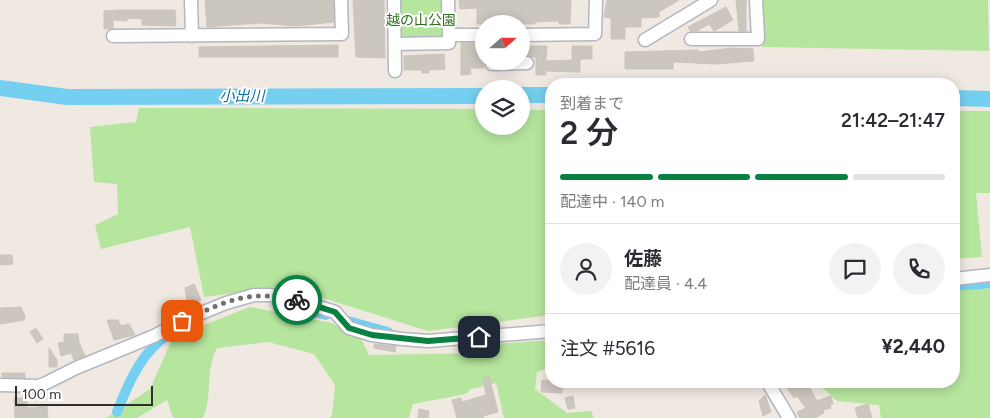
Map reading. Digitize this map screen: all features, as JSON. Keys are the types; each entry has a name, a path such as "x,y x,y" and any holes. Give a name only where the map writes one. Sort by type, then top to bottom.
{"street":[{"path":"191,0 192,36"},
{"path":"113,36 342,34 341,0"},
{"path":"394,0 395,71"},
{"path":"395,44 449,43 448,0"},
{"path":"530,35 595,34 596,0"},
{"path":"645,40 689,5 711,0"},
{"path":"691,39 758,39 756,0"},
{"path":"449,35 475,35"},
{"path":"960,278 990,275"},
{"path":"0,385 38,386 44,384 76,368 154,336 182,321 248,296 270,295 296,300 335,312 342,320 372,335 428,341 545,331"},
{"path":"771,388 789,418"}],"green space":[{"name":"越の山公園","path":"398,0 441,0 444,39 400,40"},
{"path":"759,0 988,0 989,51 762,47"},
{"path":"139,108 475,109 475,135 530,135 530,110 545,110 545,316 428,331 285,286 204,297 190,227 101,249 95,225 118,214 117,184 94,182 90,127 136,122"},
{"path":"960,111 990,111 990,193 976,193 982,257 960,259"},
{"path":"990,285 990,418 881,418 879,405 837,401 823,388 960,388 960,289"},
{"path":"250,307 332,323 361,339 369,355 484,353 492,344 545,340 545,369 537,372 535,389 567,413 591,411 594,418 504,418 496,383 471,389 466,394 413,404 409,418 330,418 332,415 335,385 314,354 268,342 217,348 211,365 208,400 203,418 173,418 167,400 137,418 106,418 150,389 173,337"}],"building":[{"path":"205,0 333,0 334,22 296,26 260,23 207,27"},
{"path":"353,0 384,0 385,58 356,57"},
{"path":"459,0 571,0 570,24 559,24 559,21 530,24 530,15 477,15 477,8 460,9"},
{"path":"607,0 679,0 659,12 659,17 641,18 641,27 625,27 625,39 611,39 611,18 604,17"},
{"path":"736,0 746,0 746,31 739,31"},
{"path":"726,7 733,20 714,31 709,24 697,31 690,31 688,27"},
{"path":"175,10 176,26 142,25 142,19 127,18 127,21 113,20 113,28 104,29 104,11"},
{"path":"461,43 475,43 475,68 470,68 471,74 461,75"},
{"path":"338,45 338,57 199,57 199,47"},
{"path":"530,46 547,46 546,61 572,60 572,46 592,46 592,59 580,59 580,72 546,71 546,75 536,75 536,57 530,56"},
{"path":"732,48 753,49 754,61 716,64 673,62 673,69 625,69 625,52 698,50 699,52"},
{"path":"444,54 445,69 429,70 429,73 422,73 422,70 404,70 404,56"},
{"path":"0,255 12,255 13,264 0,265"},
{"path":"194,284 201,300 188,306 185,288"},
{"path":"21,307 25,316 24,320 0,324 0,308"},
{"path":"107,320 118,320 121,326 129,324 135,335 114,340"},
{"path":"36,328 43,339 37,343 30,332"},
{"path":"64,334 78,334 85,356 74,360 71,353 61,356 58,343 64,342"},
{"path":"374,344 396,346 395,352 374,348"},
{"path":"474,345 474,356 463,356 463,346"},
{"path":"49,348 57,360 57,367 49,367"},
{"path":"2,373 25,373 25,378 2,377"},
{"path":"489,376 498,412 483,416 484,418 457,418 452,400 461,398 462,402 486,395 483,378"},
{"path":"542,380 545,380 545,388 562,388 562,393 541,392"},
{"path":"787,388 810,388 817,401 831,396 833,404 830,405 831,408 823,410 824,413 815,418 800,418 797,412 806,408 797,396 794,398"},
{"path":"765,395 771,412 763,416 759,401"},
{"path":"573,396 575,408 568,409 565,398"},
{"path":"14,398 27,398 27,408 47,406 48,418 15,418"},
{"path":"868,404 872,418 858,418 855,408"},
{"path":"419,409 429,411 428,418 418,418"}],"waterway":[{"name":"小出川","path":"0,88 67,97 475,96"},
{"name":"小出川","path":"530,95 545,95"},
{"name":"小出川","path":"960,98 990,99"},
{"path":"960,286 990,283"},
{"path":"277,302 326,315"},
{"path":"344,320 388,332"},
{"path":"117,412 127,388 146,355 155,345 176,330"}],"way so far":[{"path":"182,321 226,302 254,295 270,295 297,300"}],"route":[{"path":"297,300 335,312 349,328 372,335 428,341 479,337"}]}
